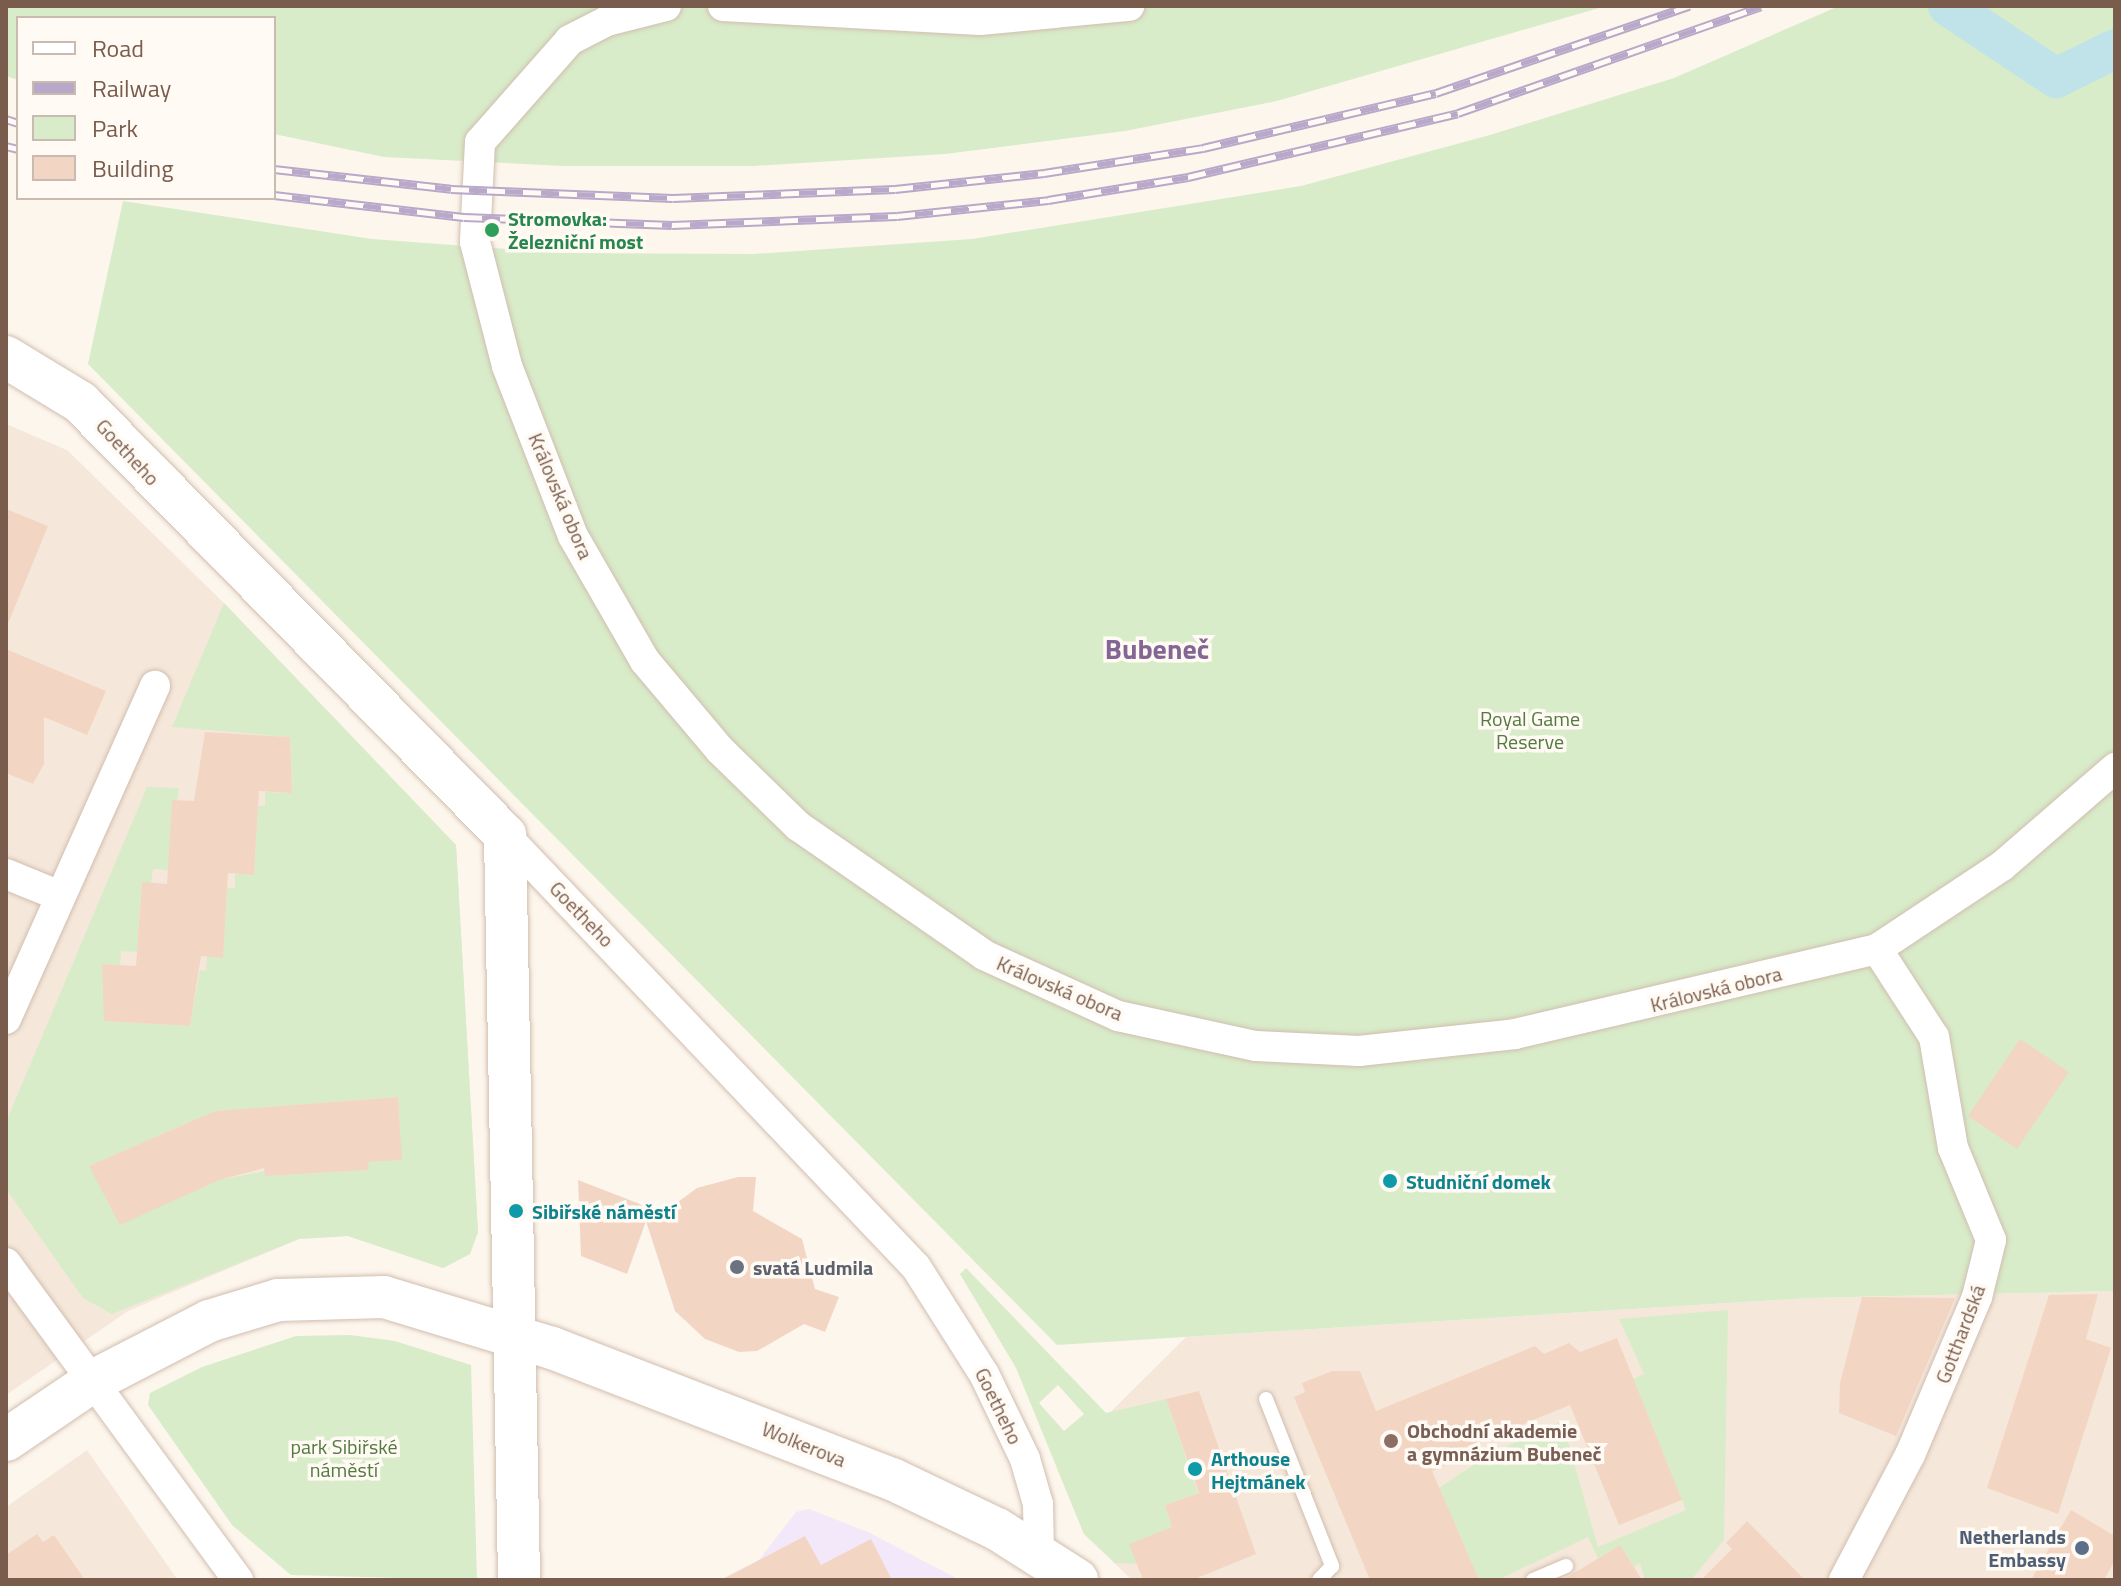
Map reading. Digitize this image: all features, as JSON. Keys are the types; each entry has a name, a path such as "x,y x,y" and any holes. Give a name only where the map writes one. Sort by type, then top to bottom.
{"street":[{"name":"Královská obora","path":"666,6 607,21 570,40 480,142 475,242 507,366 573,536 645,661 720,750 798,826 984,955 1118,1016 1256,1046 1359,1051 1515,1034 1877,949 2002,866 2115,768"},
{"path":"723,6 980,20 1129,6"},
{"name":"Goetheho","path":"6,357 80,402 505,835 916,1267 984,1374 1025,1459 1038,1504 1039,1555"},
{"path":"6,1019 155,686"},
{"path":"505,835 517,1335 519,1580"},
{"path":"6,874 60,896"},
{"name":"Gotthardská","path":"1844,1580 1910,1455 1977,1297 1991,1240 1953,1148 1934,1037 1877,949"},
{"path":"6,1263 238,1580"},
{"path":"6,1440 93,1381 209,1321 313,1295 419,1302 517,1335"},
{"name":"Wolkerova","path":"517,1335 904,1484 1039,1555 1077,1580"}],"lane":[{"path":"1266,1399 1332,1566 1319,1580"},
{"path":"1533,1580 1566,1566"}],"shaded area":[{"path":"6,424 67,450 224,603 456,845 478,1232 470,1254 443,1268 348,1236 299,1239 128,1311 6,1395"},
{"path":"2115,1291 2115,1580 1132,1580 1084,1534 1056,1466 1186,1337 1809,1298"},
{"path":"87,1450 176,1580 6,1580 6,1507"},
{"path":"809,1509 868,1532 960,1580 720,1580 759,1560 796,1512"}],"green space":[{"path":"6,6 1606,6 1277,101 1125,131 945,154 753,166 565,166 384,157 276,134 276,16 16,16 16,79 6,76"},
{"name":"Royal Game Reserve","path":"1839,6 2115,6 2115,1291 1809,1298 1057,1345 88,364 123,201 372,239 562,253 753,254 972,239 1301,186 1490,135 1674,78"},
{"path":"224,603 456,845 478,1232 470,1254 443,1268 348,1236 299,1239 112,1314 83,1298 6,1189 6,1122 147,787 179,788 168,870 153,869 151,883 142,883 137,952 121,951 120,965 102,964 105,1021 190,1026 200,970 206,971 207,956 223,957 227,888 235,888 235,874 254,874 258,806 265,806 265,792 292,793 290,737 172,727","holes":["398,1097 401,1160 368,1162 368,1170 265,1176 265,1171 219,1180 89,1166 215,1111"]},
{"path":"966,1268 1106,1413 1166,1399 1198,1493 1165,1505 1172,1527 1167,1536 1130,1544 1137,1564 1115,1563 1084,1534 1016,1368 960,1274","holes":["1058,1385 1084,1414 1064,1431 1039,1403"]},
{"path":"1728,1310 1724,1540 1691,1580 1645,1580 1640,1563 1634,1567 1620,1545 1598,1558 1588,1537 1498,1580 1479,1580 1439,1488 1490,1454 1562,1421 1598,1547 1686,1510 1633,1379 1644,1374 1619,1319"},
{"name":"park Sibiřské náměstí","path":"350,1335 395,1341 471,1365 477,1580 291,1575 232,1525 148,1405 150,1393 202,1367 296,1336"}],"building":[{"path":"6,509 48,526 7,626 6,626"},
{"path":"6,649 106,691 87,735 44,717 44,764 33,784 6,773"},
{"path":"205,732 290,737 292,793 259,791 254,875 228,873 223,958 201,956 190,1026 104,1021 102,964 136,966 142,882 167,884 172,800 194,801"},
{"path":"2020,1039 2069,1072 2017,1149 1968,1116"},
{"path":"398,1097 402,1160 368,1162 369,1170 265,1176 264,1168 219,1180 120,1225 89,1166 215,1111"},
{"name":"svatá Ludmila","path":"738,1177 756,1177 753,1211 802,1239 815,1289 839,1297 825,1332 804,1324 757,1351 739,1352 705,1339 675,1311 646,1221 627,1274 581,1256 578,1180 663,1213 697,1188"},
{"path":"2098,1294 2086,1339 2111,1348 2058,1514 1987,1488 2049,1295"},
{"path":"1862,1297 1955,1298 1896,1436 1839,1413 1840,1383"},
{"path":"1617,1338 1682,1500 1619,1525 1570,1405 1442,1457 1445,1465 1432,1471 1479,1580 1370,1580 1294,1397 1305,1392 1302,1383 1332,1371 1360,1371 1376,1411 1535,1346 1544,1354 1569,1343 1580,1352"},
{"path":"1199,1391 1256,1554 1192,1580 1143,1580 1129,1544 1172,1527 1165,1505 1199,1493 1166,1399"},
{"name":"Netherlands Embassy","path":"2071,1510 2115,1536 2115,1560 2104,1580 2031,1580"},
{"path":"1747,1521 1805,1580 1701,1580 1732,1549 1726,1543"},
{"path":"37,1534 43,1542 54,1535 85,1580 6,1580 6,1555"},
{"path":"805,1536 821,1565 871,1539 892,1580 721,1580"},
{"path":"1620,1545 1642,1580 1562,1580 1571,1575"}],"waterway":[{"path":"1948,6 2056,78 2115,49"}],"railway":[{"path":"276,169 451,189 673,198 895,189 1044,173 1203,148 1436,93 1689,6"},
{"path":"276,195 464,217 672,225 897,216 1048,200 1188,177 1458,113 1761,6"},
{"path":"6,119 16,122"},
{"path":"6,146 16,148"}],"place":[{"name":"Stromovka: Železniční most","path":"492,230"},
{"name":"Studniční domek","path":"1390,1181"},
{"name":"Sibiřské náměstí","path":"516,1211"},
{"name":"svatá Ludmila","path":"737,1267"},
{"name":"Obchodní akademie a gymnázium Bubeneč","path":"1391,1441"},
{"name":"Arthouse Hejtmánek","path":"1195,1469"},
{"name":"Netherlands Embassy","path":"2082,1548"}],"district":[{"name":"Bubeneč","path":"1157,649"}]}
